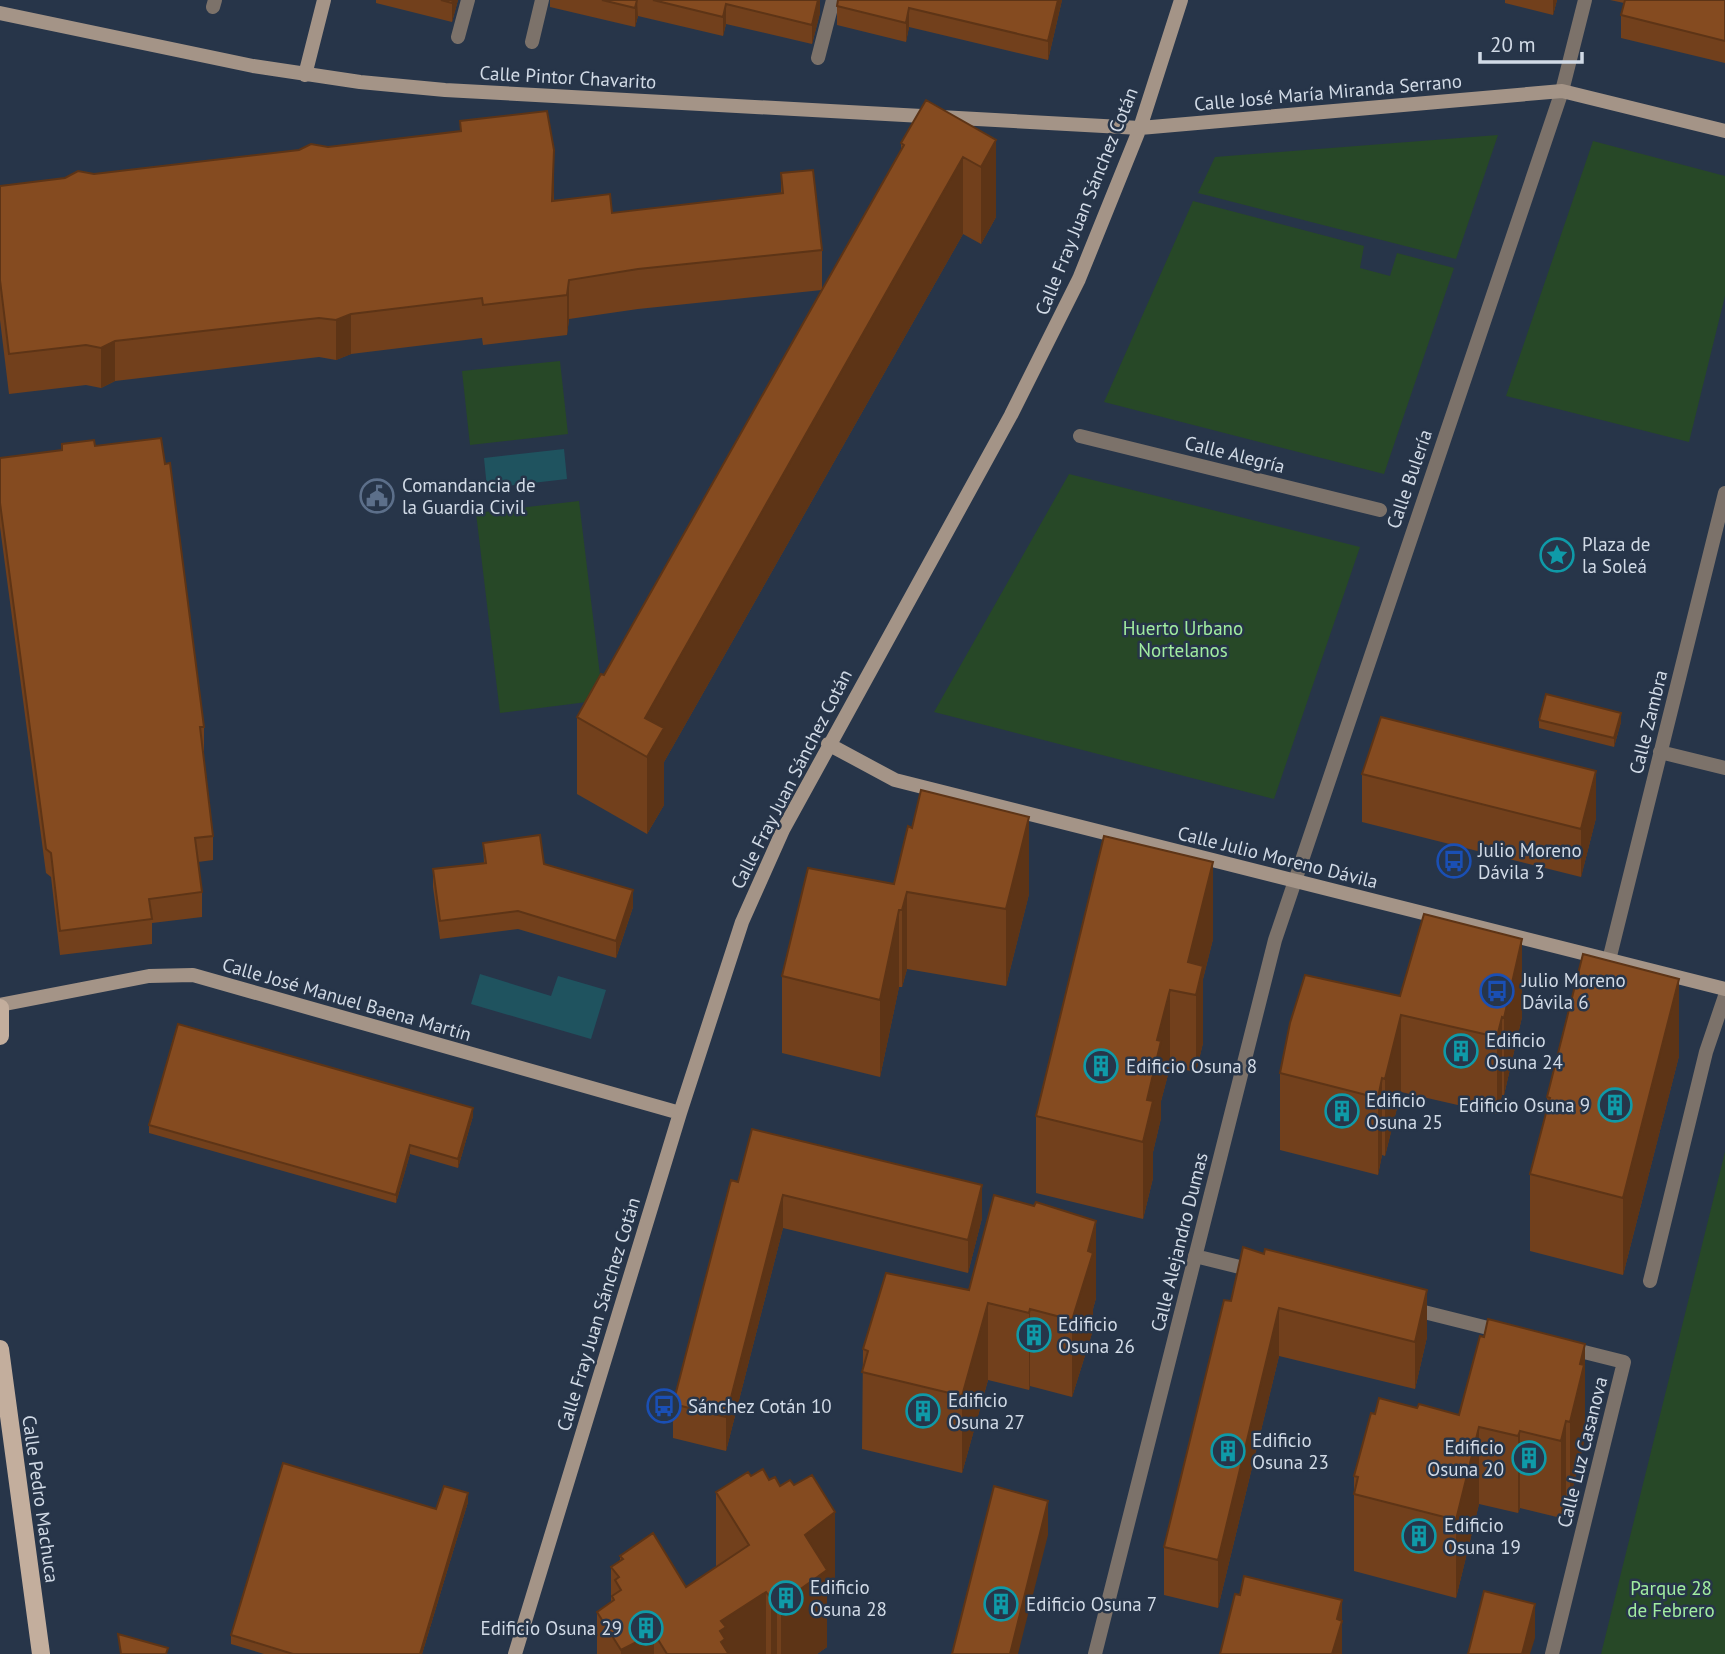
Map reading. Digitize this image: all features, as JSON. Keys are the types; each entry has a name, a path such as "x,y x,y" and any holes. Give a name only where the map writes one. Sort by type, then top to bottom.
{"main road":[{"path":"305,75 324,0"},
{"name":"Calle Fray Juan Sánchez Cotán","path":"515,1654 680,1113 742,922 783,830 828,744 1011,415 1079,279 1140,128 1181,0"},
{"name":"Calle Pintor Chavarito","path":"0,13 305,75 445,90 1140,128"},
{"name":"Calle José María Miranda Serrano","path":"1140,128 1562,91 1725,131"},
{"name":"Calle Julio Moreno Dávila","path":"828,744 895,780 1725,989"},
{"name":"Calle José Manuel Baena Martín","path":"0,1007 149,976 193,975 680,1113"},
{"path":"0,1007 0,1036"},
{"name":"Calle Pedro Machuca","path":"0,1349 41,1654"}],"street":[{"path":"458,37 468,0"},
{"path":"532,42 542,0"},
{"name":"Calle Bulería","path":"1294,881 1562,91 1585,0"},
{"path":"818,58 828,3"},
{"name":"Calle Alegría","path":"1080,436 1381,510"},
{"name":"Calle Zambra","path":"1609,960 1725,494"},
{"path":"1660,751 1725,768"},
{"name":"Calle Alejandro Dumas","path":"1095,1654 1275,940 1294,881"},
{"path":"1650,1281 1706,1052 1725,996"},
{"path":"1195,1256 1276,1276"},
{"path":"1396,1306 1517,1335"},
{"name":"Calle Luz Casanova","path":"1552,1654 1624,1362 1557,1345"}],"green space":[{"path":"1498,135 1456,259 1198,193 1215,157"},
{"path":"1593,141 1725,176 1725,296 1689,442 1506,396"},
{"path":"1193,201 1364,246 1360,268 1390,276 1397,253 1454,268 1384,474 1104,402"},
{"path":"560,361 568,434 470,445 462,371"},
{"name":"Huerto Urbano Nortelanos","path":"1069,474 1360,547 1274,799 934,712"},
{"path":"579,501 603,700 500,713 476,513"},
{"name":"Parque 28 de Febrero","path":"1725,1152 1725,1654 1601,1654"}],"shaded area":[{"path":"564,449 567,479 487,488 484,458"},
{"path":"480,974 551,996 558,976 606,990 591,1039 471,1004"}],"building":[{"path":"602,0 637,0 635,8"},
{"path":"653,0 818,0 812,25 726,4 723,17"},
{"path":"838,0 1058,0 1048,41 909,8 906,23 837,6"},
{"path":"1625,0 1725,0 1725,41 1621,15"},
{"path":"926,100 996,140 981,167 963,157 645,718 664,728 647,757 577,717 601,674 604,675 904,145 901,143"},
{"path":"547,111 554,150 552,201 610,194 612,213 783,193 781,173 813,170 822,250 638,269 569,280 567,295 483,305 482,298 351,314 336,320 319,318 115,341 101,348 86,345 9,354 0,280 0,186 65,178 78,171 94,174 299,150 311,144 328,147 461,131 460,121"},
{"path":"161,438 165,464 170,463 204,727 200,727 213,836 195,838 202,892 149,899 152,919 60,931 51,853 46,849 0,503 0,458 62,450 62,444 94,440 95,446"},
{"path":"1546,694 1621,713 1614,738 1539,720"},
{"path":"1381,717 1596,771 1581,829 1362,774"},
{"path":"921,790 1029,817 1006,909 907,892 902,910 899,910 880,1000 782,976 808,868 894,884 908,826 912,828"},
{"path":"540,835 544,864 633,890 616,941 518,911 440,921 433,869 486,863 483,843"},
{"path":"1104,836 1213,862 1188,962 1203,966 1196,995 1170,990 1157,1040 1161,1041 1147,1100 1153,1101 1143,1142 1036,1116"},
{"path":"1424,914 1522,939 1497,1037 1401,1015 1378,1098 1280,1073 1290,1023 1305,975 1400,996"},
{"path":"1583,954 1679,979 1623,1198 1530,1174"},
{"path":"178,1024 473,1108 458,1159 410,1145 396,1195 149,1125"},
{"path":"752,1129 982,1185 968,1240 783,1195 726,1417 673,1404 731,1180 738,1182"},
{"path":"994,1195 1034,1206 1036,1202 1096,1221 1088,1251 1093,1253 1072,1320 1030,1309 1029,1313 988,1303 962,1396 862,1372 868,1351 863,1349 886,1273 969,1290"},
{"path":"1243,1247 1264,1254 1265,1249 1427,1290 1415,1342 1279,1308 1218,1560 1164,1547 1224,1300 1231,1301"},
{"path":"1488,1319 1585,1344 1580,1364 1584,1365 1570,1422 1566,1421 1561,1441 1520,1431 1518,1436 1479,1427 1456,1520 1354,1494 1358,1477 1354,1476 1371,1413 1375,1414 1379,1398 1417,1408 1419,1404 1459,1415 1480,1336 1484,1337"},
{"path":"283,1463 436,1509 444,1486 468,1493 420,1654 293,1654 231,1635"},
{"path":"763,1469 769,1480 775,1477 780,1486 790,1480 794,1485 812,1475 835,1512 805,1535 827,1570 781,1603 777,1595 771,1598 766,1592 721,1621 726,1627 720,1631 725,1639 721,1642 728,1653 726,1654 667,1654 654,1633 621,1650 597,1612 614,1600 612,1596 621,1590 615,1580 619,1577 611,1567 623,1559 620,1556 653,1533 686,1587 749,1545 716,1492 748,1472 751,1476"},
{"name":"Edificio Osuna 7","path":"994,1486 1048,1501 1010,1654 952,1654"},
{"path":"1244,1576 1342,1600 1337,1619 1342,1621 1332,1654 1220,1654 1235,1594 1240,1595"},
{"path":"1484,1591 1535,1604 1522,1654 1468,1654"},
{"path":"118,1634 168,1648 166,1654 121,1654"}],"place":[{"name":"Comandancia de la Guardia Civil","path":"377,496"},
{"name":"Plaza de la Soleá","path":"1557,555"},
{"name":"Julio Moreno Dávila 3","path":"1454,861"},
{"name":"Julio Moreno Dávila 6","path":"1497,991"},
{"name":"Edificio Osuna 24","path":"1461,1051"},
{"name":"Edificio Osuna 8","path":"1101,1066"},
{"name":"Edificio Osuna 9","path":"1615,1105"},
{"name":"Edificio Osuna 25","path":"1342,1111"},
{"name":"Edificio Osuna 26","path":"1034,1335"},
{"name":"Sánchez Cotán 10","path":"664,1406"},
{"name":"Edificio Osuna 27","path":"923,1411"},
{"name":"Edificio Osuna 23","path":"1228,1451"},
{"name":"Edificio Osuna 20","path":"1529,1458"},
{"name":"Edificio Osuna 19","path":"1419,1536"},
{"name":"Edificio Osuna 28","path":"786,1598"},
{"name":"Edificio Osuna 7","path":"1001,1604"},
{"name":"Edificio Osuna 29","path":"646,1628"}]}
